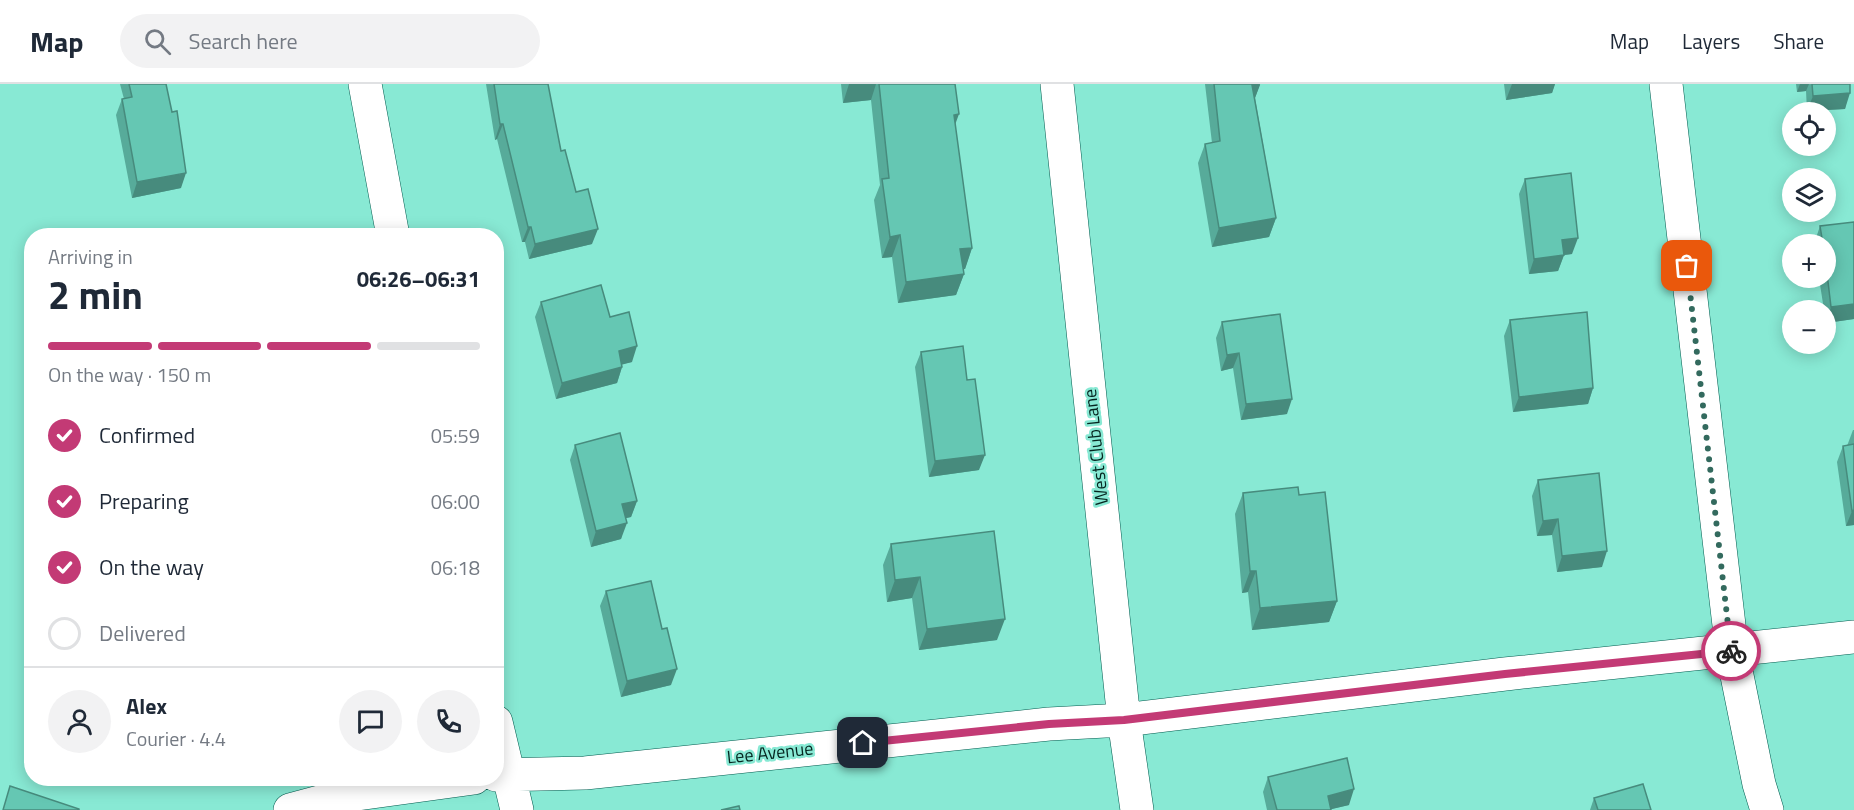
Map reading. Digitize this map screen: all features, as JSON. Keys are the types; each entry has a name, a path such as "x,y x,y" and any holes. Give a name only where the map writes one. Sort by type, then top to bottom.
{"street":[{"path":"365,84 392,228"},
{"name":"West Club Lane","path":"1057,84 1124,720 1137,810"},
{"path":"1666,84 1732,651 1759,784 1767,810"},
{"name":"Lee Avenue","path":"504,775 585,773 1049,724 1124,720 1505,674 1854,637"},
{"path":"504,780 517,810"},
{"path":"290,810 342,796 415,786"}],"building":[{"path":"129,84 166,84 172,112 177,111 186,173 137,182 122,99 132,97"},
{"path":"494,84 548,84 561,151 565,150 576,192 588,189 598,229 535,244 531,227 528,227 503,124 500,124"},
{"path":"879,84 955,84 959,114 954,115 972,248 960,249 964,274 906,282 900,235 890,237 882,179 889,178"},
{"path":"1214,84 1260,84 1252,85 1276,218 1219,228 1205,144 1220,141"},
{"path":"1812,84 1850,84 1850,93 1813,96"},
{"path":"1571,173 1578,238 1562,240 1564,255 1534,259 1525,179"},
{"path":"1854,222 1854,304 1836,306 1836,300 1830,300 1829,288 1836,288 1836,234 1821,234 1820,226"},
{"path":"601,285 610,317 629,312 637,346 619,351 622,367 562,383 541,302"},
{"path":"1587,312 1593,388 1519,397 1510,320"},
{"path":"1280,314 1292,399 1246,404 1239,353 1227,355 1222,322"},
{"path":"963,346 967,380 975,379 985,455 935,461 921,352"},
{"path":"620,433 637,501 622,504 627,523 596,531 575,445"},
{"path":"1854,444 1854,510 1852,511 1843,446"},
{"path":"1599,473 1607,551 1562,556 1558,519 1543,521 1538,480"},
{"path":"1298,487 1299,495 1325,492 1337,601 1260,608 1256,571 1250,571 1243,493"},
{"path":"994,531 1005,619 927,629 920,577 895,580 891,544"},
{"path":"651,581 662,629 667,628 677,669 627,681 606,591"},
{"path":"1347,758 1354,789 1328,796 1331,810 1277,810 1268,777"},
{"path":"1643,784 1651,810 1598,810 1594,798"},
{"path":"10,786 79,809 79,810 3,810"},
{"path":"739,806 740,810 721,810"}],"way so far":[{"path":"1687,266 1731,651"}],"route":[{"path":"863,743 1049,724 1124,720 1323,698 1505,674 1731,651"}]}
